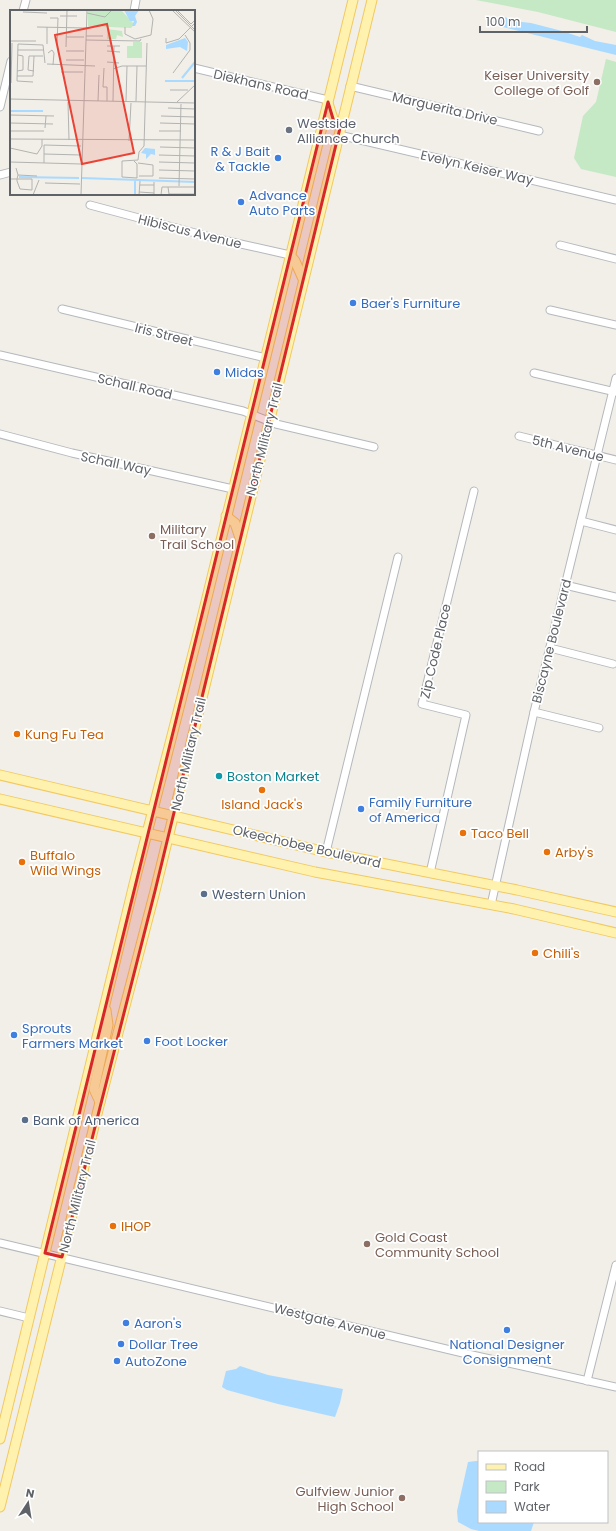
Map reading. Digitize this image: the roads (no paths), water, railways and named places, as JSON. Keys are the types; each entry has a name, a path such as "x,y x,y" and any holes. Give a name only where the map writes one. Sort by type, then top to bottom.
{"main road":[{"name":"North Military Trail","path":"0,1439 3,1418 45,1253 147,833 200,626 353,0"},
{"name":"North Military Trail","path":"0,1507 100,1102 168,838 268,421 372,0"},
{"path":"328,101 334,122 341,124"},
{"path":"290,255 295,261 303,278"},
{"path":"226,516 235,523 240,538"},
{"name":"Okeechobee Boulevard","path":"0,775 326,852 616,912"},
{"name":"Okeechobee Boulevard","path":"0,799 315,872 491,905 616,933"},
{"path":"100,1102 94,1089 108,1025 106,1003"}],"street":[{"path":"23,10 26,0"},
{"path":"134,10 136,0"},
{"path":"0,107 10,65"},
{"name":"Diekhans Road","path":"195,68 328,101"},
{"name":"Marguerita Drive","path":"350,86 539,131"},
{"name":"Evelyn Keiser Way","path":"339,135 616,200"},
{"path":"0,175 10,172"},
{"name":"Hibiscus Avenue","path":"90,205 214,238 290,255"},
{"path":"560,245 616,259"},
{"name":"Iris Street","path":"62,309 266,358"},
{"path":"550,310 616,325"},
{"name":"Schall Road","path":"0,355 243,411 276,424 374,447"},
{"path":"534,373 614,392"},
{"name":"Biscayne Boulevard","path":"491,905 534,712 597,454 614,392 616,378"},
{"name":"Schall Way","path":"0,434 72,454 233,489"},
{"name":"5th Avenue","path":"519,436 597,454 616,460"},
{"name":"Zip Code Place","path":"430,873 466,715 422,704 474,491"},
{"path":"581,521 616,530"},
{"path":"326,852 398,557"},
{"path":"565,585 616,597"},
{"path":"550,648 613,664"},
{"path":"534,712 599,728"},
{"name":"Westgate Avenue","path":"0,1243 426,1344 616,1387"},
{"path":"587,1381 616,1265"},
{"path":"0,1311 29,1318"}],"water":[{"path":"504,17 562,31 580,37 582,35 595,41 616,45 616,55 499,26 500,19"},
{"path":"240,1366 268,1375 343,1389 335,1417 278,1404 227,1390 222,1387 226,1371 236,1369"},
{"path":"478,1461 478,1523 534,1523 531,1531 479,1531 471,1529 458,1522 457,1511 468,1462"}],"place":[{"name":"Keiser University College of Golf","path":"597,82"},
{"name":"Westside Alliance Church","path":"289,130"},
{"name":"R & J Bait & Tackle","path":"278,158"},
{"name":"Advance Auto Parts","path":"241,202"},
{"name":"Baer's Furniture","path":"353,303"},
{"name":"Midas","path":"217,372"},
{"name":"Military Trail School","path":"152,536"},
{"name":"Kung Fu Tea","path":"17,734"},
{"name":"Boston Market","path":"219,776"},
{"name":"Island Jack's","path":"262,790"},
{"name":"Family Furniture of America","path":"361,809"},
{"name":"Taco Bell","path":"463,833"},
{"name":"Arby's","path":"547,852"},
{"name":"Buffalo Wild Wings","path":"22,862"},
{"name":"Western Union","path":"204,894"},
{"name":"Chili's","path":"535,953"},
{"name":"Sprouts Farmers Market","path":"14,1035"},
{"name":"Foot Locker","path":"147,1041"},
{"name":"Bank of America","path":"25,1120"},
{"name":"IHOP","path":"113,1226"},
{"name":"Gold Coast Community School","path":"367,1244"},
{"name":"Aaron's","path":"126,1323"},
{"name":"National Designer Consignment","path":"507,1330"},
{"name":"Dollar Tree","path":"121,1344"},
{"name":"AutoZone","path":"117,1361"},
{"name":"Gulfview Junior High School","path":"402,1498"}]}
